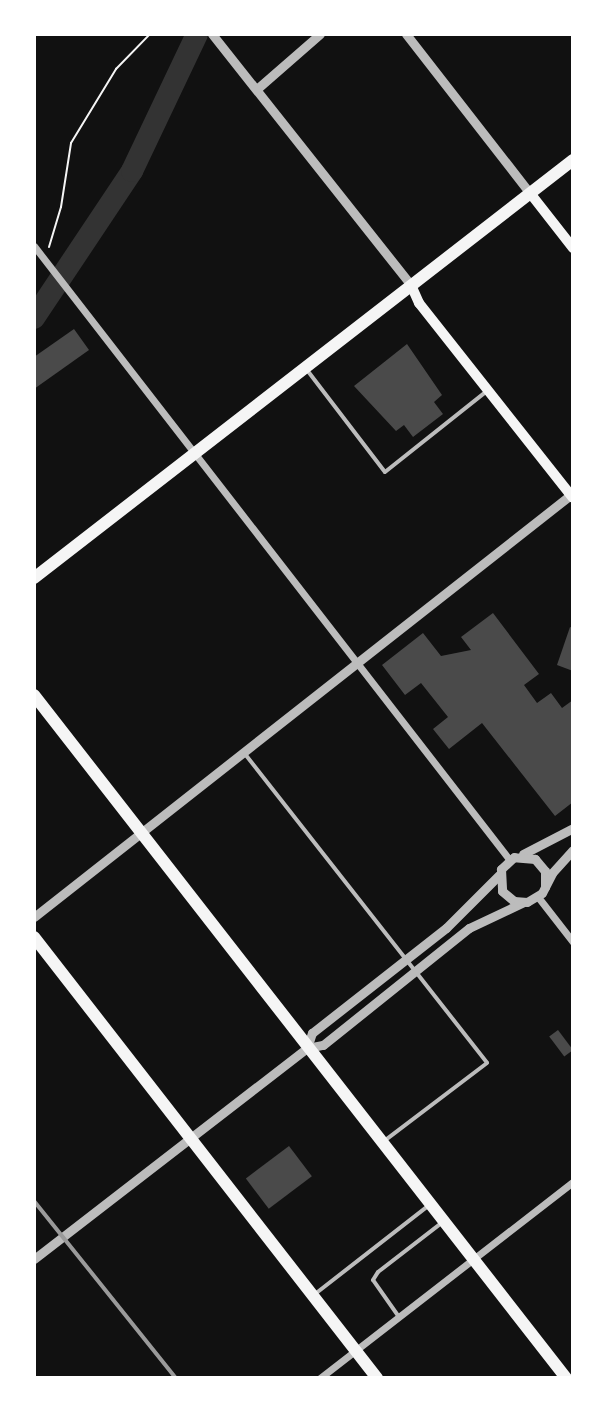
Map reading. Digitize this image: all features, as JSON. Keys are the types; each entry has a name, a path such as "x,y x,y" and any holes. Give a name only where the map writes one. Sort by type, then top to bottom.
{"main road":[{"path":"34,578 573,160"},
{"path":"530,193 573,248"},
{"path":"411,285 419,303 572,495"},
{"path":"34,695 566,1378"},
{"path":"34,937 377,1378"}],"street":[{"path":"212,34 258,88 411,285"},
{"path":"258,88 320,34"},
{"path":"406,34 530,193"},
{"path":"35,248 509,859"},
{"path":"34,917 355,662 572,495"},
{"path":"307,1048 312,1033 467,910 499,875 509,859 552,842 573,828"},
{"path":"34,1259 307,1048 323,1045 469,928 538,897 559,864 573,850"},
{"path":"519,855 541,864 545,887"},
{"path":"499,875 507,897 522,903"},
{"path":"538,897 573,942"},
{"path":"320,1378 573,1182"}],"lane":[{"path":"306,368 385,472 487,391"},
{"path":"244,752 487,1063 381,1143"},
{"path":"313,1295 429,1205"},
{"path":"399,1317 373,1280 378,1272 443,1222"}],"path":[{"path":"46,251 53,242 71,143 116,69 150,34"}],"building":[{"path":"74,329 89,350 34,389 34,357"},
{"path":"407,344 442,395 434,402 443,414 413,437 404,425 396,431 354,386"},
{"path":"493,613 539,674 524,685 537,703 551,693 562,708 573,700 573,802 555,816 482,723 449,749 433,729 448,717 421,683 405,695 382,665 423,633 441,656 471,650 461,637"},
{"path":"570,627 573,628 573,671 557,665"},
{"path":"558,1030 573,1050 564,1057 549,1037"},
{"path":"289,1146 312,1176 269,1209 246,1178"}],"waterway":[{"path":"34,318 132,171 197,34"}],"railway":[{"path":"34,1201 176,1378"}]}
